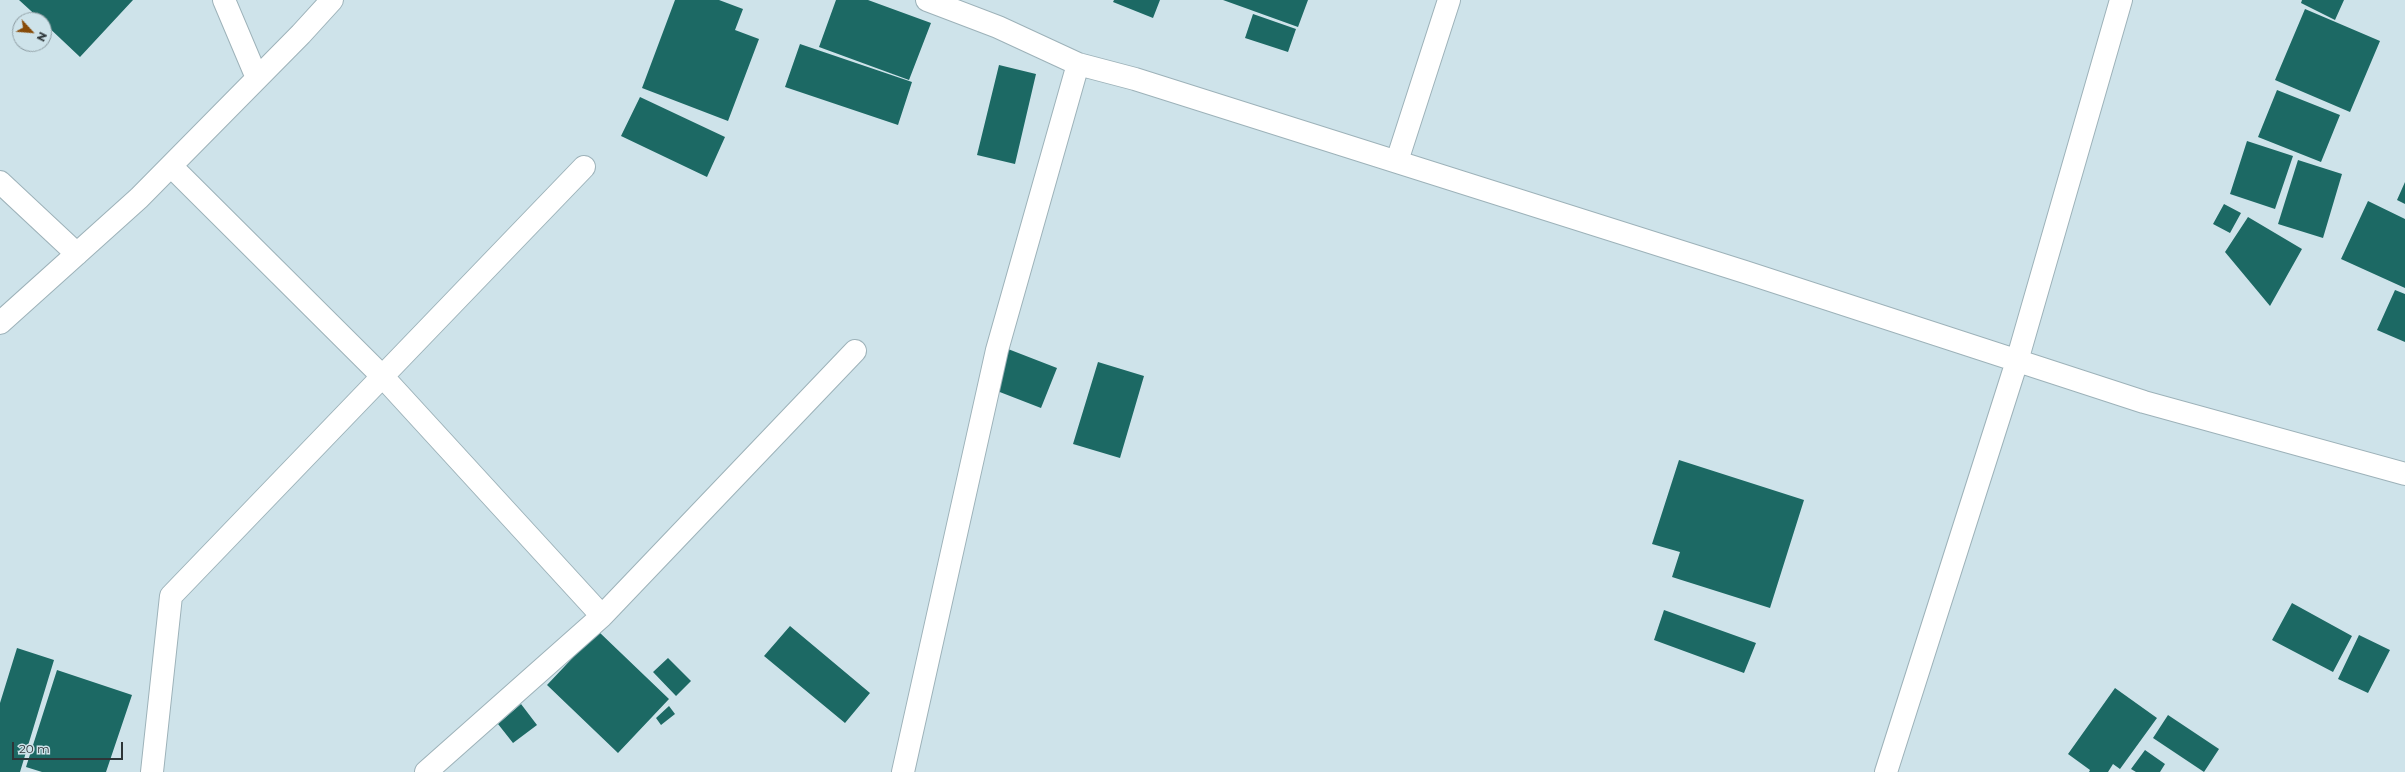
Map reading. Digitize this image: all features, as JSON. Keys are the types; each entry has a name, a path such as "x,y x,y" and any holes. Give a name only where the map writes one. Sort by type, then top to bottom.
{"street":[{"path":"224,0 257,78"},
{"path":"0,323 139,198 332,0"},
{"path":"927,0 998,27 1078,64 1135,79 1397,162 2144,402 2405,474"},
{"path":"1397,162 1449,0"},
{"path":"1886,772 2016,361 2121,0"},
{"path":"903,772 997,350 1078,64"},
{"path":"171,166 384,378 602,616"},
{"path":"152,772 171,596 384,378 584,167"},
{"path":"0,182 77,254"},
{"path":"426,772 602,616 855,351"}],"building":[{"path":"19,0 133,0 80,57 52,31 52,12 32,12"},
{"path":"675,0 719,0 743,9 735,30 759,39 728,121 642,88"},
{"path":"836,0 868,0 931,23 909,80 819,47"},
{"path":"1114,0 1160,0 1153,18 1113,2"},
{"path":"1223,0 1308,0 1298,27"},
{"path":"2302,0 2344,0 2335,20 2301,3"},
{"path":"2305,9 2380,41 2350,112 2275,80"},
{"path":"1253,14 1296,29 1288,52 1245,38"},
{"path":"800,44 912,82 898,125 785,87"},
{"path":"999,65 1036,74 1015,164 977,155"},
{"path":"2277,90 2340,115 2321,162 2258,137"},
{"path":"640,97 725,137 707,177 621,136"},
{"path":"2247,141 2293,156 2275,209 2230,194"},
{"path":"2298,160 2342,174 2323,238 2278,224"},
{"path":"2405,182 2405,204 2397,200"},
{"path":"2368,201 2405,219 2405,288 2341,259"},
{"path":"2224,204 2241,213 2230,233 2213,224"},
{"path":"2248,217 2302,249 2270,306 2225,252"},
{"path":"2395,290 2405,294 2405,342 2377,330"},
{"path":"1008,349 1057,368 1041,408 992,389"},
{"path":"1098,362 1144,376 1120,458 1073,444"},
{"path":"1679,460 1804,500 1770,608 1672,577 1680,552 1652,544"},
{"path":"2292,603 2352,636 2333,672 2272,640"},
{"path":"1664,610 1756,643 1744,673 1654,640"},
{"path":"790,626 870,693 845,723 764,656"},
{"path":"598,631 669,699 618,753 547,685"},
{"path":"2359,635 2390,650 2368,693 2338,679"},
{"path":"17,648 54,660 20,772 0,772 0,703"},
{"path":"668,658 691,681 676,696 653,672"},
{"path":"57,670 132,695 106,772 42,772 26,767"},
{"path":"2115,688 2157,718 2120,769 2113,764 2108,772 2089,772 2090,770 2068,754"},
{"path":"521,704 537,725 513,743 498,724"},
{"path":"669,706 675,714 661,725 656,718"},
{"path":"2168,715 2219,749 2204,772 2153,738"},
{"path":"2145,750 2165,764 2160,772 2136,772 2131,769"}]}
